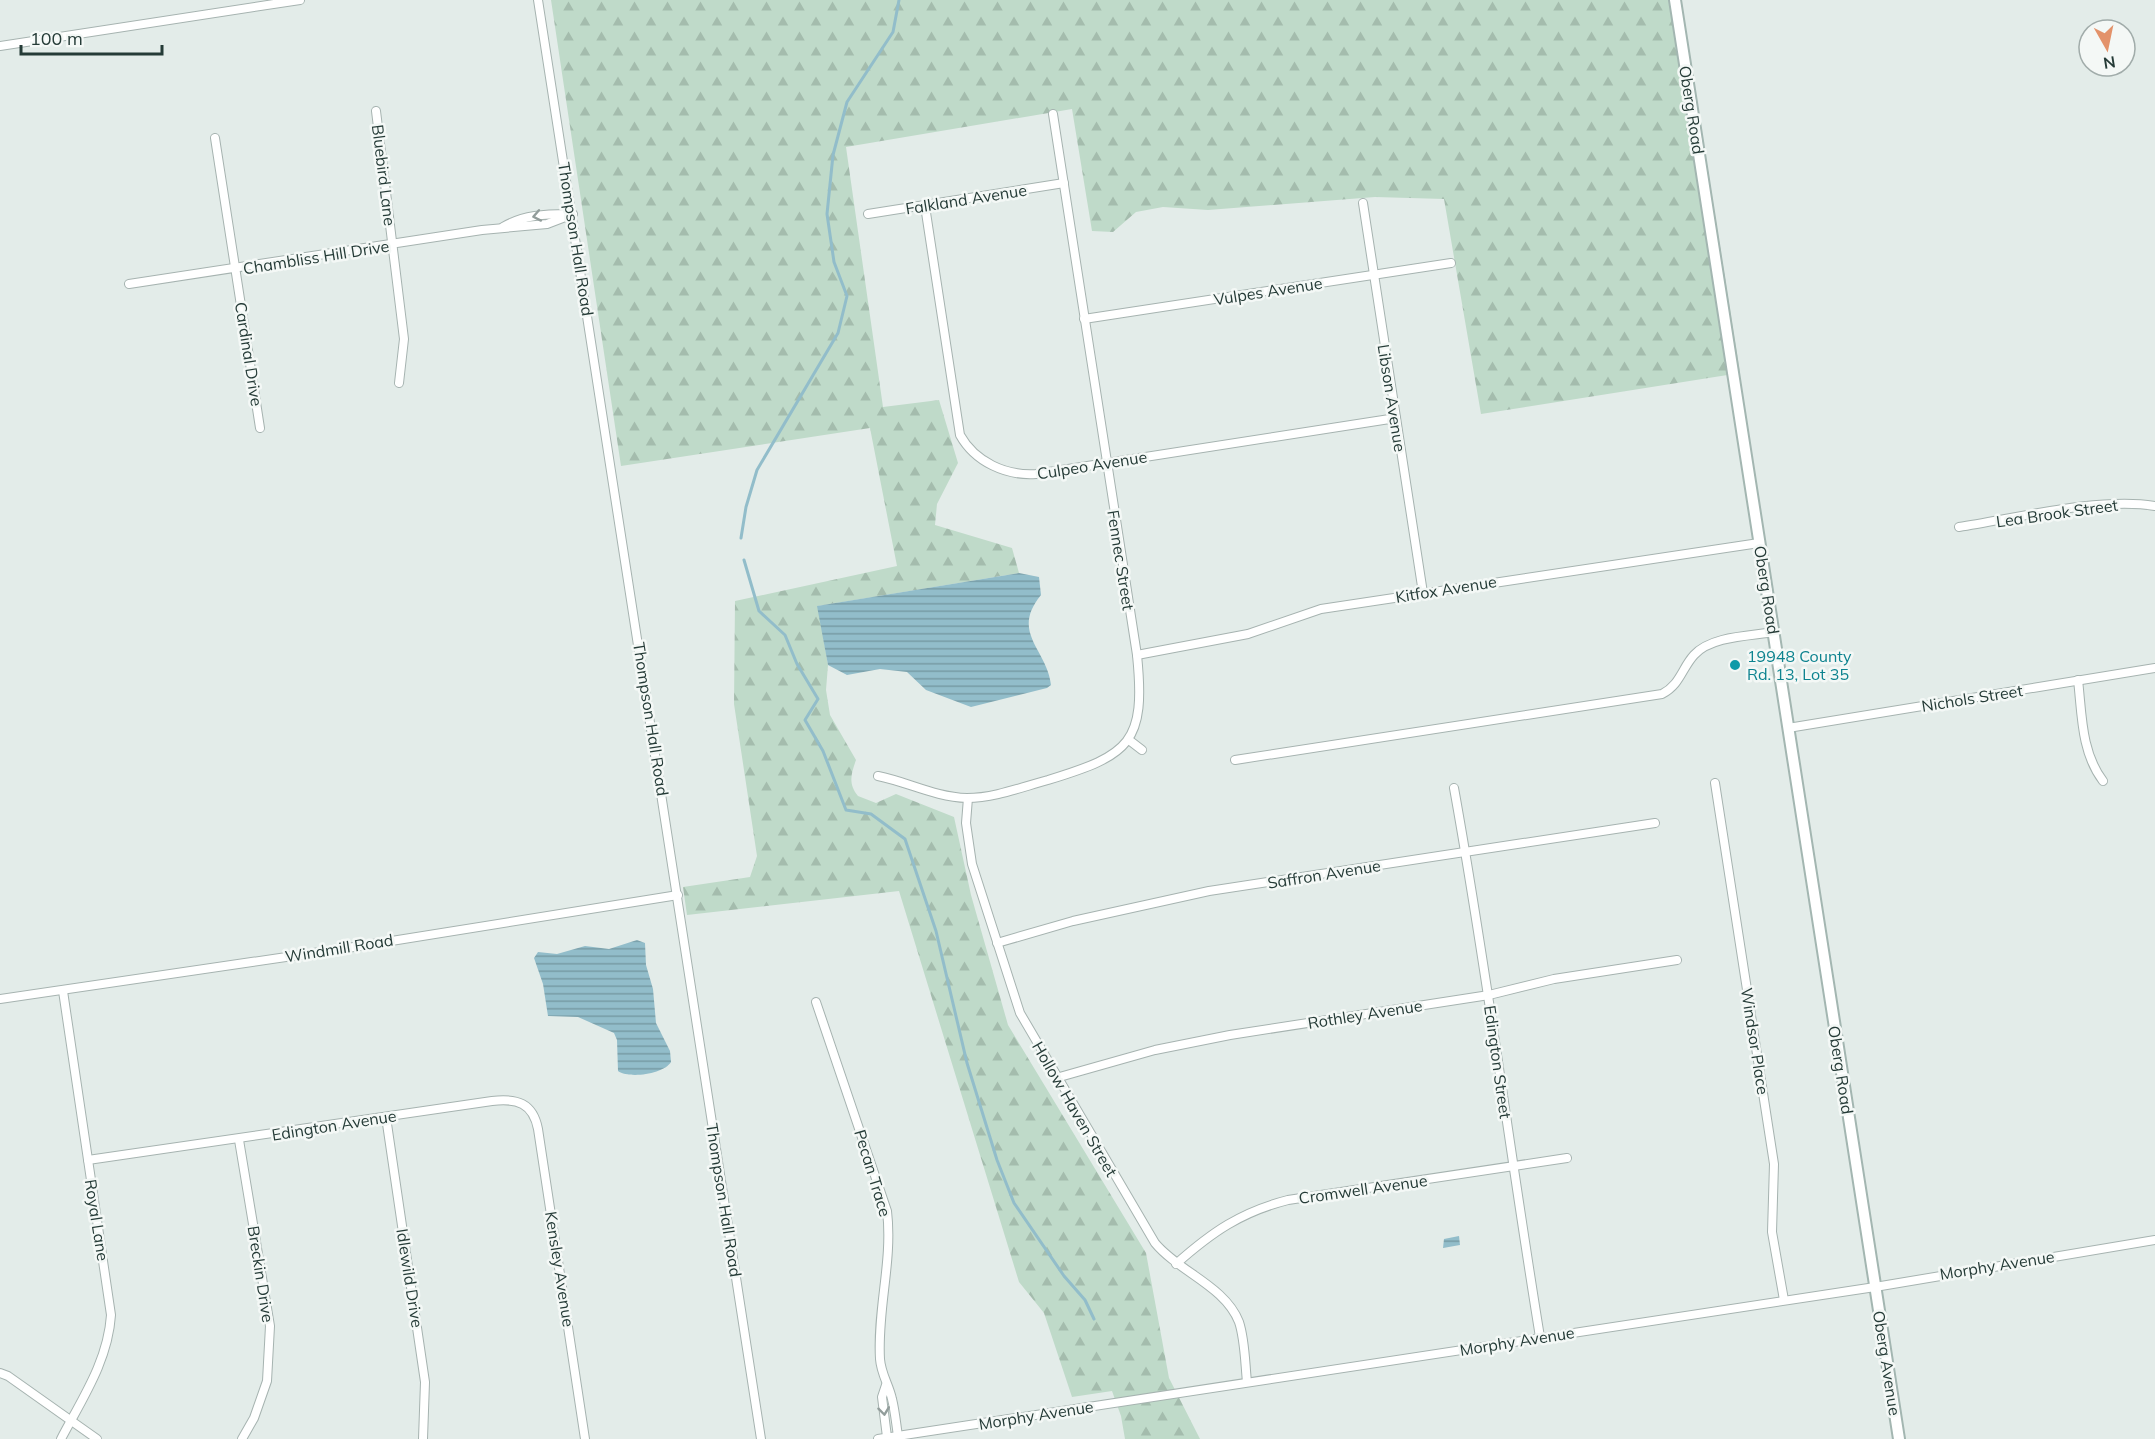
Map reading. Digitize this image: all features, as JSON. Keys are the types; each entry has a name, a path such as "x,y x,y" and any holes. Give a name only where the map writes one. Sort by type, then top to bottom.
{"street":[{"path":"0,46 300,0"},
{"name":"Thompson Hall Road","path":"538,0 573,214 761,1439"},
{"name":"Oberg Road","path":"1675,0 1875,1287"},
{"name":"Bluebird Lane","path":"376,111 404,339 399,383"},
{"name":"Fennec Street","path":"1053,114 1137,655 1141,706 1129,740"},
{"name":"Cardinal Drive","path":"215,138 260,428"},
{"name":"Falkland Avenue","path":"868,213 1064,183"},
{"name":"Libson Avenue","path":"1363,203 1423,593"},
{"name":"Culpeo Avenue","path":"925,206 960,435 967,446 994,466 1026,474 1396,418"},
{"name":"Chambliss Hill Drive","path":"129,284 503,227 514,221 545,214 573,214"},
{"name":"Vulpes Avenue","path":"1084,319 1451,263"},
{"name":"Lea Brook Street","path":"1959,527 2102,505 2131,502 2155,506"},
{"name":"Kitfox Avenue","path":"1137,655 1248,634 1321,609 1759,543"},
{"path":"1235,760 1662,694 1671,690 1694,655 1710,643 1774,632"},
{"name":"Nichols Street","path":"1788,728 2155,668"},
{"path":"2078,680 2087,749 2092,766 2103,781"},
{"path":"878,776 897,780 934,794 968,798 1004,793 1082,770 1103,762 1129,740 1142,750"},
{"name":"Windsor Place","path":"1715,783 1774,1164 1772,1232 1784,1300"},
{"name":"Edington Street","path":"1454,788 1489,995 1512,1167 1540,1337"},
{"name":"Hollow Haven Street","path":"968,798 968,844 1020,1013 1155,1244 1176,1264 1225,1300 1233,1310 1239,1324 1247,1382"},
{"name":"Saffron Avenue","path":"997,943 1147,903 1655,823"},
{"name":"Windmill Road","path":"0,999 678,895"},
{"name":"Rothley Avenue","path":"1056,1078 1155,1050 1230,1035 1489,995 1554,979 1677,960"},
{"name":"Royal Lane","path":"61,1439 104,1357 110,1337 111,1315 63,991"},
{"name":"Pecan Trace","path":"816,1002 887,1211 891,1240 880,1327 880,1361 885,1386 892,1396 898,1436"},
{"name":"Edington Avenue","path":"88,1160 239,1140 502,1100 510,1099 524,1103"},
{"name":"Kensley Avenue","path":"524,1103 533,1114 538,1129 585,1439"},
{"name":"Idlewild Drive","path":"386,1118 425,1382 423,1439"},
{"name":"Breckin Drive","path":"239,1140 270,1326 267,1381 254,1418 242,1439"},
{"name":"Cromwell Avenue","path":"1176,1264 1229,1223 1257,1208 1288,1200 1567,1158"},
{"name":"Morphy Avenue","path":"878,1439 1875,1287 2155,1240"},
{"name":"Oberg Avenue","path":"1875,1287 1899,1439"},
{"path":"0,1373 8,1376 97,1439"},
{"name":"Pecan Trace","path":"885,1386 882,1397 887,1437"}],"green space":[{"path":"551,0 1681,0 1740,373 1481,414 1444,199 1375,197 1208,210 1163,207 1136,212 1113,232 1092,231 1072,109 846,147 883,407 939,400 958,463 937,504 935,525 1012,548 1019,573 818,606 828,665 826,690 830,715 856,760 851,779 858,796 876,803 896,794 954,817 971,895 1008,1025 1146,1253 1169,1378 1200,1439 1125,1439 1121,1416 1112,1391 1072,1397 1044,1313 1019,1282 899,891 687,915 683,887 750,877 757,856 734,704 735,601 897,566 870,428 621,466"}],"water":[{"path":"1019,573 1039,577 1041,595 1032,608 1029,631 1048,672 1051,685 1047,688 971,707 926,690 907,672 880,669 847,675 828,665 817,606"},
{"path":"637,940 645,943 646,965 653,989 656,1023 670,1051 671,1062 661,1070 630,1075 618,1071 617,1040 614,1033 578,1017 548,1016 543,984 534,958 538,952 557,954 585,946 609,949"},
{"path":"1459,1236 1460,1245 1443,1248 1444,1239"}],"waterway":[{"path":"741,538 746,507 757,470 838,333 847,296 834,262 827,214 833,155 847,102 893,32 899,0"},
{"path":"744,560 759,611 785,635 797,664 818,699 805,720 823,751 846,810 871,814 905,839 936,931 967,1063 997,1160 1014,1203 1064,1276 1085,1300 1094,1319"}],"place":[{"name":"19948 County Rd. 13, Lot 35","path":"1735,665"}]}
